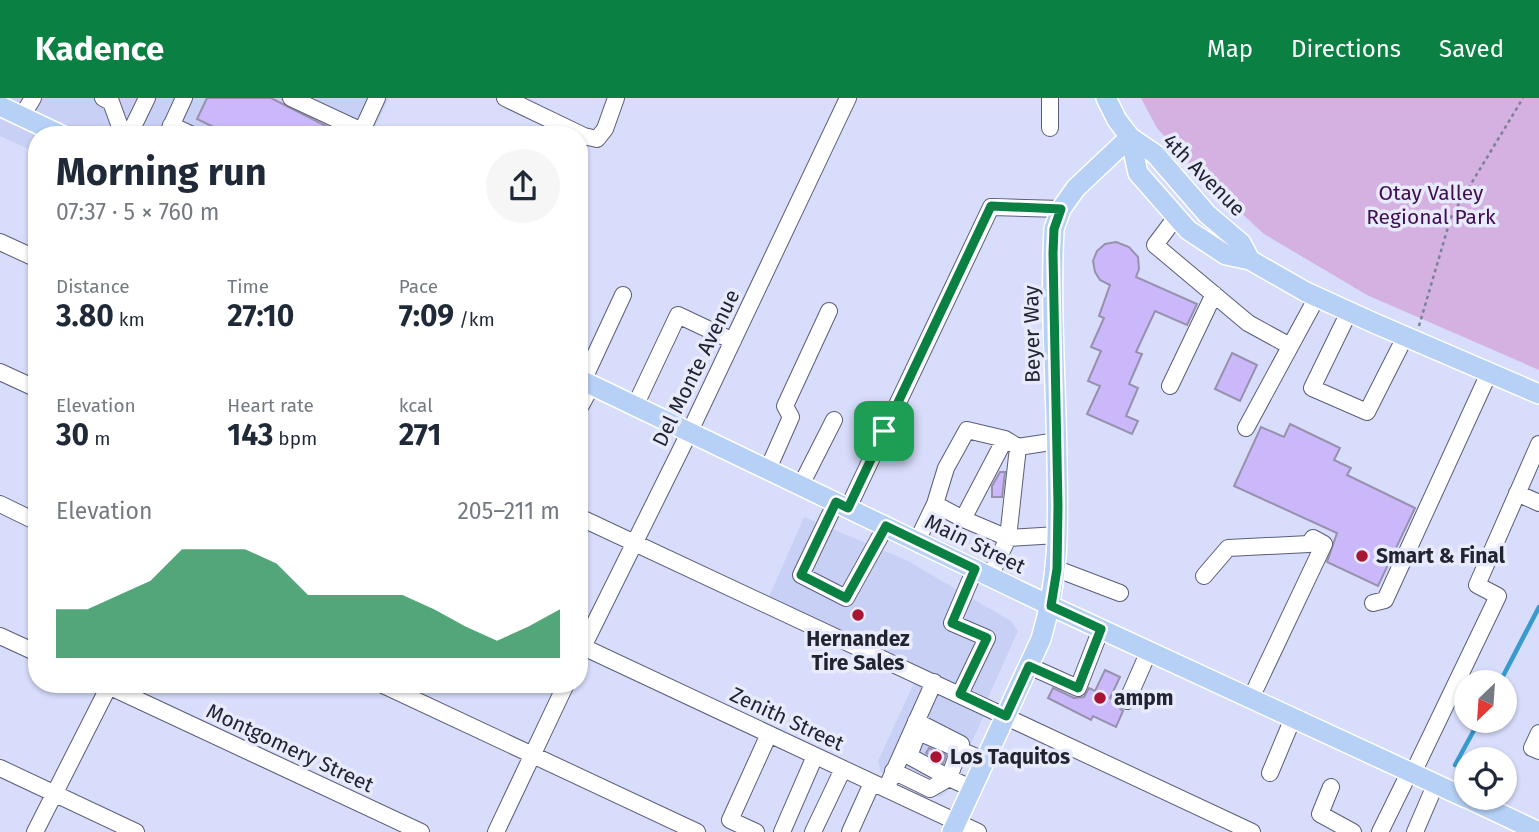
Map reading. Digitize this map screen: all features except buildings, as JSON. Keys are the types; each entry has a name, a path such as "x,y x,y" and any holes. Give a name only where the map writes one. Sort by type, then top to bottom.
{"main road":[{"path":"1106,98 1117,120 1130,137"},
{"path":"0,106 43,126"},
{"name":"Beyer Way","path":"954,827 1041,639 1051,606 1057,569 1058,535 1054,229 1061,209 1076,188 1130,137"},
{"name":"4th Avenue","path":"1130,137 1138,173 1188,230 1226,255 1250,260 1349,312 1539,394"},
{"name":"4th Avenue","path":"1130,137 1155,154 1208,214 1241,243 1250,260"},
{"name":"Main Street","path":"588,383 1051,606 1454,792"},
{"name":"Main Street","path":"1485,810 1509,826 1539,831"}],"street":[{"path":"22,116 33,98"},
{"path":"103,98 111,102 120,126"},
{"path":"133,126 147,98"},
{"path":"171,126 184,98"},
{"path":"291,98 347,126"},
{"path":"364,126 377,98"},
{"path":"505,98 563,126"},
{"path":"588,137 597,139 605,129 616,98"},
{"name":"Del Monte Avenue","path":"588,635 690,432 848,98"},
{"path":"1050,98 1051,128"},
{"path":"886,526 846,598 801,575 842,505 991,206 1061,209"},
{"path":"1176,217 1155,245 1248,323 1290,346"},
{"path":"0,242 28,255"},
{"path":"1170,386 1214,294"},
{"path":"588,375 623,295"},
{"path":"1246,428 1317,296"},
{"path":"768,469 791,417 785,406 829,311"},
{"path":"1349,312 1312,388 1367,412 1410,338"},
{"path":"635,405 678,315 733,341"},
{"path":"0,372 28,385"},
{"path":"1373,603 1385,600 1489,373"},
{"path":"802,485 834,420"},
{"path":"917,541 934,505 946,468 967,430 1011,443 1057,442"},
{"path":"963,519 1011,443"},
{"path":"960,694 987,638 952,623 982,573 1008,538 1011,443"},
{"path":"1380,832 1498,596 1476,585 1538,451"},
{"path":"1517,493 1539,503"},
{"path":"0,504 28,518"},
{"path":"934,505 1008,538 1058,535"},
{"path":"588,521 1252,832"},
{"path":"1204,576 1228,548 1309,544 1313,538 1324,544 1251,698"},
{"path":"1057,569 1120,593"},
{"path":"1029,666 1078,688 1101,629"},
{"path":"0,636 28,649"},
{"path":"1127,701 1149,651"},
{"name":"Zenith Street","path":"588,652 815,755 954,827 978,832"},
{"path":"850,832 879,786 894,771 934,682"},
{"path":"35,832 103,693"},
{"name":"Montgomery Street","path":"124,693 421,832"},
{"path":"401,693 697,832"},
{"path":"496,832 562,693"},
{"path":"1270,773 1293,718"},
{"path":"894,771 930,789 948,778 961,744 916,722"},
{"path":"972,789 909,756 918,732 986,761"},
{"path":"1539,733 1532,748 1539,751"},
{"path":"756,832 730,820 769,734"},
{"path":"782,832 815,755"},
{"path":"0,768 136,832"},
{"path":"813,832 843,769"},
{"path":"1415,832 1436,783"},
{"path":"1331,787 1321,814 1353,832"}],"path":[{"path":"1410,338 1451,217 1523,98"}],"shaded area":[{"path":"0,98 389,98 375,126 28,126 28,149 0,136"},
{"path":"804,517 906,560 1011,621 1018,631 987,700 769,597"},
{"path":"916,679 986,711 950,789 941,796 932,797 881,772 878,761"}],"green space":[{"name":"Otay Valley Regional Park","path":"1141,98 1539,98 1539,370 1367,295 1264,234 1200,175 1157,128"}],"waterway":[{"path":"1506,670 1539,607"},
{"path":"1465,747 1472,733"}],"place":[{"name":"Smart & Final","path":"1362,556"},
{"name":"Hernandez Tire Sales","path":"858,615"},
{"name":"ampm","path":"1100,698"},
{"name":"Los Taquitos","path":"936,757"}],"route":[{"path":"991,206 1061,209 1054,229 1053,253 1058,506 1057,569 1051,606 1101,629 1078,688 1029,666 1006,716 960,694 987,638 952,623 975,569 886,526 846,598 801,575 836,502 848,508 884,431 991,206"}]}
